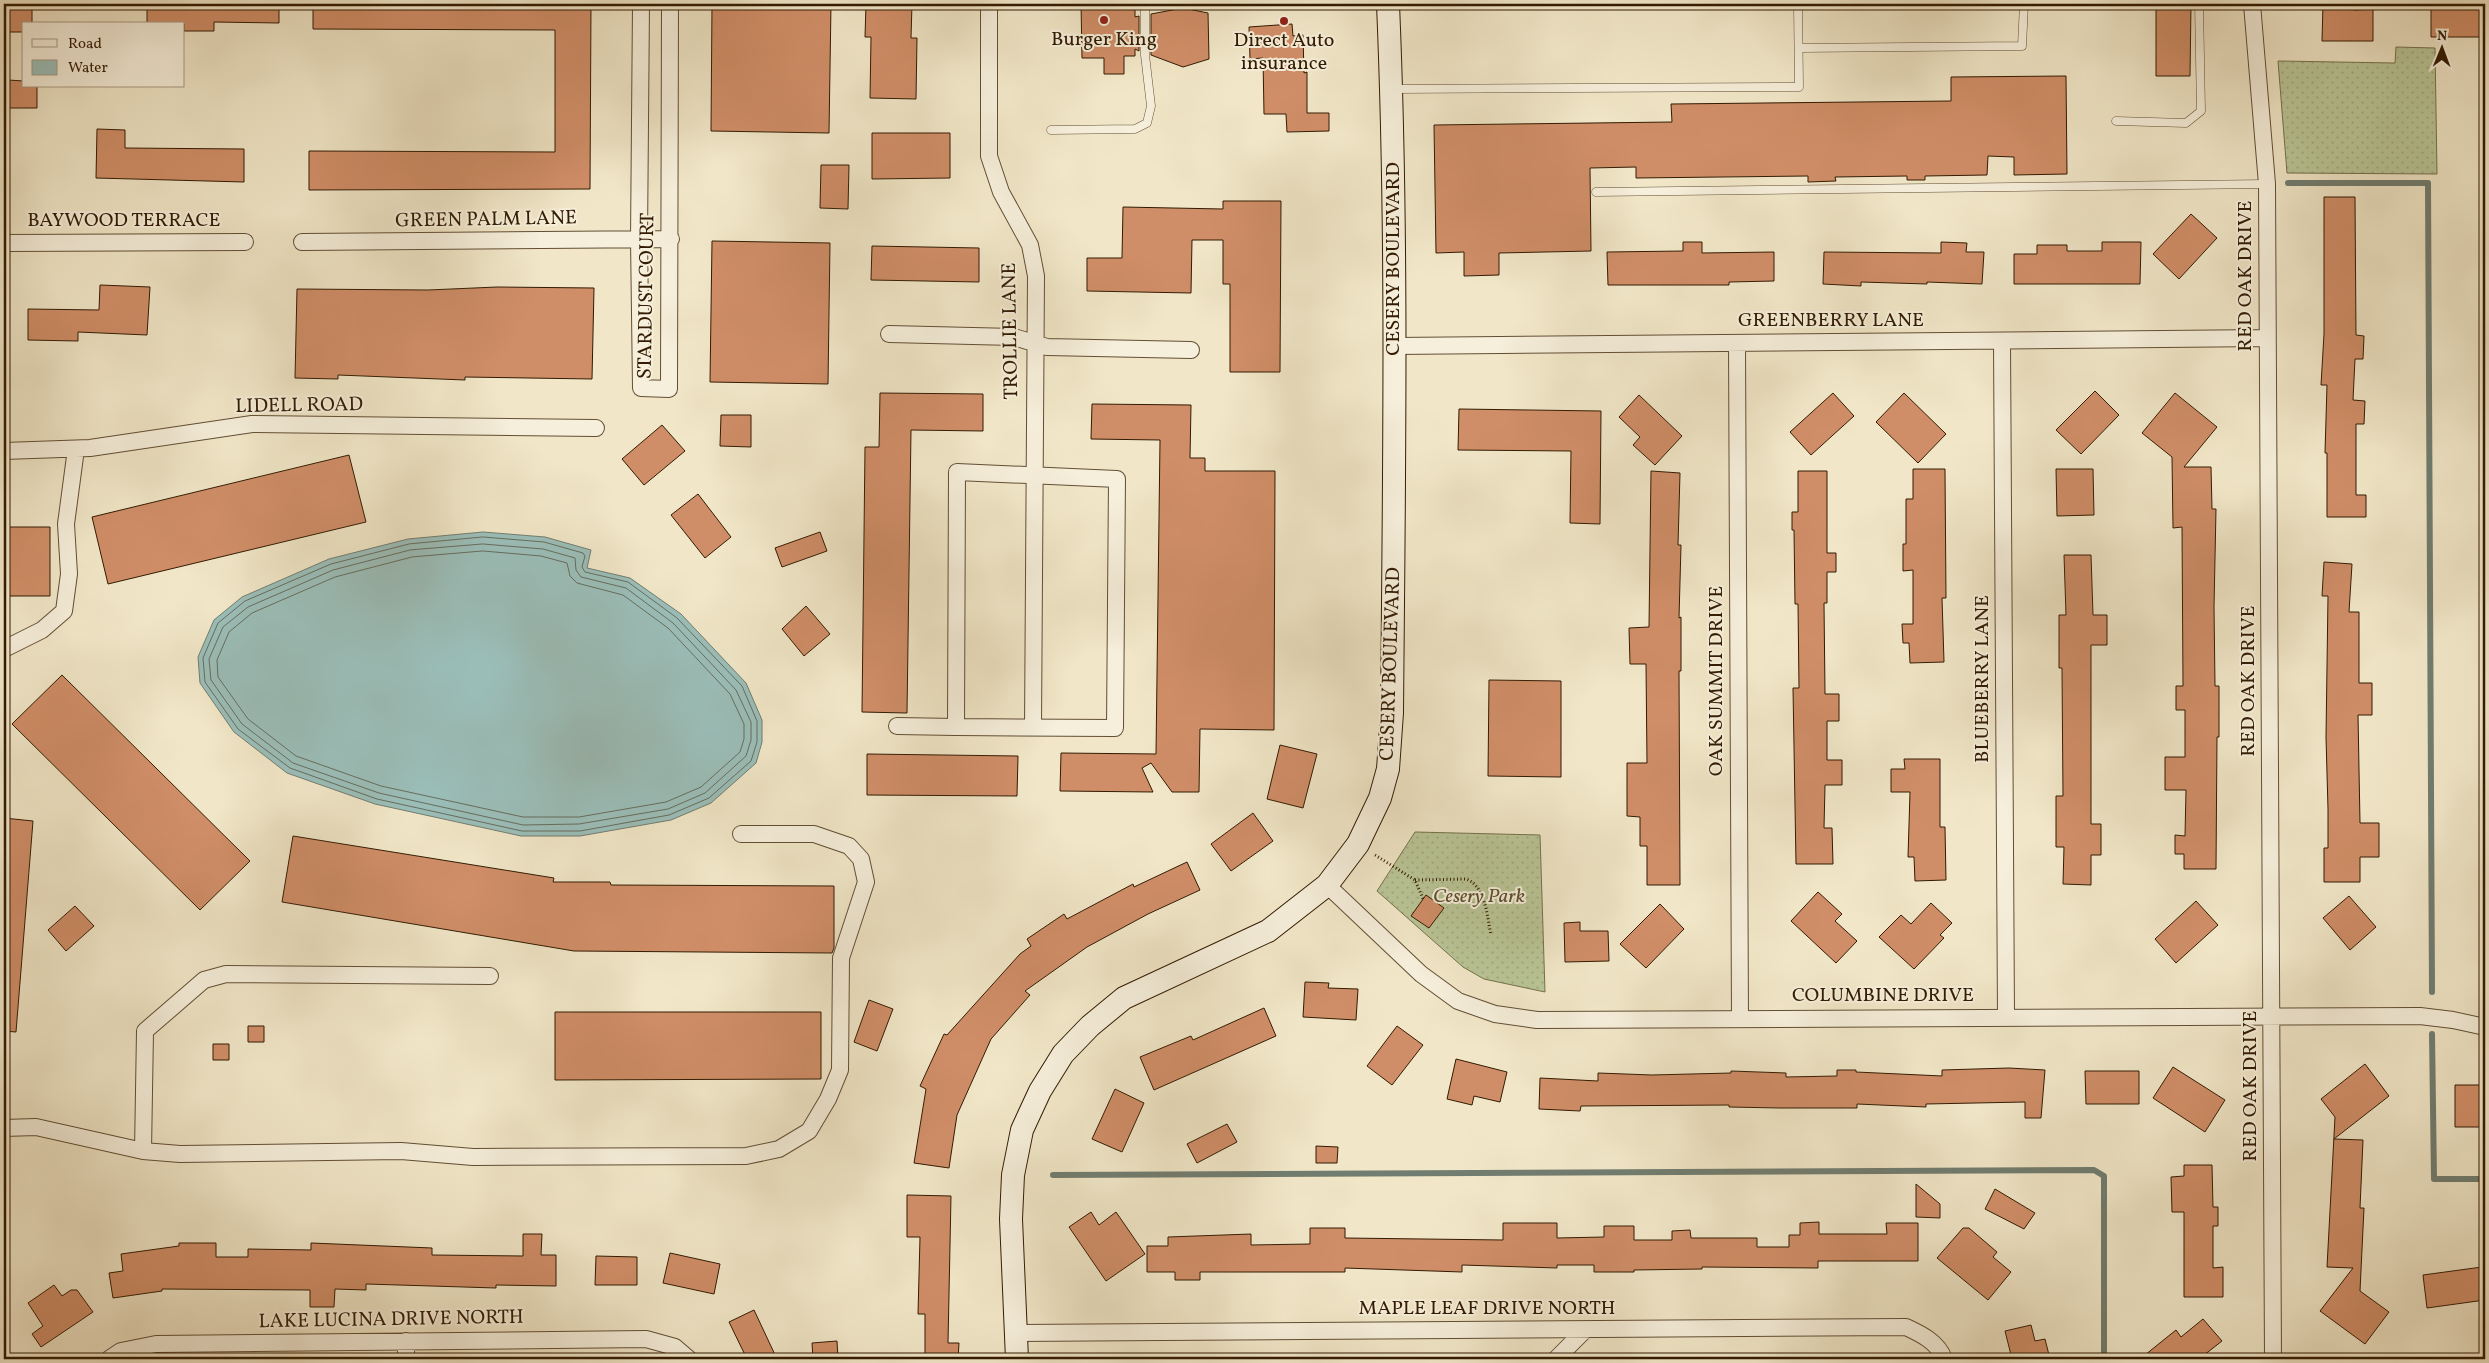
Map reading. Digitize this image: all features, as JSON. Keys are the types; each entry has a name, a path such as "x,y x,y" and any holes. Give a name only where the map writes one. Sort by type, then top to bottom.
{"main road":[{"name":"CESERY BOULEVARD","path":"1017,1359 1011,1219 1013,1175 1022,1130 1040,1092 1063,1054 1090,1026 1124,998 1268,930 1327,884 1358,844 1380,798 1388,769 1392,713 1395,346 1394,147 1388,4"}],"street":[{"name":"STARDUST COURT","path":"641,4 639,239 641,388 669,388 671,239 670,4"},
{"name":"TROLLIE LANE","path":"989,4 989,156 1001,192 1030,245 1036,276 1033,475 1033,727"},
{"name":"RED OAK DRIVE","path":"2252,4 2267,184 2273,1359"},
{"name":"GREEN PALM LANE","path":"302,242 671,239"},
{"name":"BAYWOOD TERRACE","path":"4,243 245,242"},
{"path":"889,334 1014,337 1047,347 1191,350"},
{"name":"GREENBERRY LANE","path":"1395,346 2002,342 2267,338"},
{"name":"BLUEBERRY LANE","path":"2002,342 2006,1016"},
{"name":"OAK SUMMIT DRIVE","path":"1736,343 1740,1018"},
{"name":"LIDELL ROAD","path":"4,451 76,449 252,424 596,428"},
{"path":"4,649 42,630 64,611 69,574 66,524 76,449"},
{"path":"897,726 956,727 1115,728 1117,479 957,472 956,727"},
{"path":"4,1128 36,1126 143,1151 180,1154 401,1150 473,1157 746,1156 779,1149 809,1131 828,1099 840,1070 841,958 866,882 861,859 849,846 814,834 742,834"},
{"name":"COLUMBINE DRIVE","path":"1327,884 1421,974 1458,1001 1495,1014 1537,1020 2006,1016 2420,1016 2453,1020 2485,1027"},
{"path":"143,1151 145,1031 204,980 226,974 490,976"},
{"name":"MAPLE LEAF DRIVE NORTH","path":"1017,1333 1906,1326 1924,1336 1941,1350 1944,1359"},
{"path":"1556,1359 1585,1330"},
{"name":"LAKE LUCINA DRIVE NORTH","path":"109,1359 121,1351 156,1344 646,1339 675,1347 689,1359"},
{"path":"406,1341 406,1359"}],"lane":[{"path":"1051,130 1135,129 1147,123 1151,106 1145,55 1145,4"},
{"path":"1391,88 1800,87 1798,4"},
{"path":"1799,48 2022,46 2024,4"},
{"path":"2116,121 2186,123 2201,111 2200,4"},
{"path":"1596,192 2267,184"}],"path":[{"path":"1358,844 1415,880 1466,879 1472,881 1480,892 1491,936"},
{"path":"1415,880 1424,901"}],"green space":[{"path":"2396,47 2435,48 2437,174 2287,173 2278,61 2395,63"},
{"name":"Cesery Park","path":"1415,832 1540,835 1545,992 1484,979 1463,967 1377,891"}],"water":[{"path":"483,532 545,537 591,550 587,568 630,578 681,614 746,683 762,720 762,742 756,763 711,803 671,820 580,836 521,836 375,804 287,773 234,732 200,683 198,657 214,620 242,597 329,559 408,539"}],"building":[{"path":"4,4 32,4 32,22 22,22 22,32 4,32"},
{"path":"147,4 279,4 279,23 214,22 214,31 185,31 185,22 147,22"},
{"path":"313,4 591,4 590,189 309,190 309,151 555,152 555,30 313,29"},
{"path":"712,4 831,4 829,133 711,131"},
{"path":"866,4 912,4 911,38 917,38 916,99 870,98 871,37 865,37"},
{"path":"1081,4 1135,4 1135,17 1139,16 1139,51 1135,49 1135,56 1124,56 1124,74 1104,74 1104,58 1082,58"},
{"path":"2156,4 2191,4 2190,76 2156,76"},
{"path":"2323,4 2354,4 2354,10 2373,9 2373,41 2322,41"},
{"path":"2431,4 2485,4 2485,37 2431,37"},
{"path":"1183,8 1208,13 1209,59 1183,67 1151,55 1151,14"},
{"path":"1292,24 1293,36 1303,35 1304,73 1307,72 1307,113 1329,113 1329,131 1287,132 1286,114 1264,114 1263,58 1250,59 1249,27"},
{"path":"2066,76 2067,174 2014,175 2014,157 1988,156 1987,175 1925,176 1925,180 1907,180 1907,176 1835,177 1836,181 1808,182 1808,176 1636,178 1636,167 1590,168 1591,251 1499,253 1499,275 1464,276 1464,252 1436,253 1434,125 1672,122 1671,104 1951,101 1951,77"},
{"path":"8,80 22,81 22,88 37,88 37,108 8,108"},
{"path":"97,129 125,130 125,148 244,149 244,182 96,178"},
{"path":"872,133 950,133 950,178 872,179"},
{"path":"821,165 849,165 848,209 820,208"},
{"path":"2324,197 2355,197 2356,335 2364,336 2363,359 2355,359 2353,400 2365,401 2364,424 2356,424 2356,495 2366,495 2366,517 2327,517 2327,453 2325,453 2327,385 2321,385 2324,334"},
{"path":"1223,201 1281,201 1280,372 1230,372 1230,284 1223,284 1223,240 1192,240 1191,293 1087,291 1087,258 1122,258 1123,207 1223,209"},
{"path":"2191,214 2217,238 2179,279 2153,254"},
{"path":"712,241 830,243 828,384 710,382"},
{"path":"1683,242 1702,242 1702,253 1774,252 1774,281 1729,282 1729,285 1608,285 1607,252 1683,251"},
{"path":"1941,242 1967,243 1966,252 1984,252 1982,284 1861,282 1861,286 1823,284 1824,252 1941,253"},
{"path":"2102,242 2141,242 2140,284 2014,284 2014,254 2037,254 2037,245 2067,245 2067,251 2102,251"},
{"path":"872,246 979,248 979,282 871,280"},
{"path":"100,285 150,287 147,335 78,332 78,341 28,340 28,309 99,310"},
{"path":"497,287 594,288 592,379 465,377 465,380 338,375 338,379 295,378 297,289 428,290"},
{"path":"2095,391 2119,415 2081,454 2056,430"},
{"path":"880,393 983,394 983,431 911,430 907,713 862,712 865,447 879,447"},
{"path":"1833,393 1854,416 1811,455 1790,432"},
{"path":"1904,393 1946,434 1918,463 1876,422"},
{"path":"2175,393 2217,427 2184,467 2211,467 2212,509 2216,509 2215,686 2219,686 2219,737 2217,737 2216,869 2184,869 2184,854 2175,854 2175,835 2185,836 2186,790 2165,790 2165,757 2185,757 2185,710 2176,710 2176,686 2183,686 2182,527 2173,528 2172,457 2142,433"},
{"path":"1639,395 1682,436 1655,465 1633,445 1640,437 1619,417"},
{"path":"1092,404 1191,405 1190,458 1205,458 1205,471 1275,471 1274,730 1200,729 1199,792 1172,792 1151,763 1142,768 1153,792 1060,791 1061,753 1156,754 1160,440 1091,439"},
{"path":"1459,409 1601,411 1600,524 1570,523 1571,451 1458,450"},
{"path":"721,415 751,415 751,447 720,446"},
{"path":"662,425 685,451 644,485 622,459"},
{"path":"349,455 366,522 108,584 92,517"},
{"path":"1913,469 1945,469 1946,598 1942,598 1944,662 1910,663 1909,643 1903,643 1902,624 1913,624 1913,570 1903,571 1903,544 1906,544 1906,499 1913,499"},
{"path":"2056,469 2093,469 2094,515 2057,516"},
{"path":"1651,471 1680,473 1678,545 1681,545 1679,618 1681,617 1681,671 1679,671 1680,885 1647,885 1647,846 1640,846 1640,817 1627,816 1627,763 1647,763 1646,664 1630,664 1629,628 1649,627"},
{"path":"1798,471 1827,471 1827,553 1836,553 1836,572 1827,572 1827,603 1824,603 1825,694 1839,694 1839,721 1827,721 1827,760 1842,760 1842,785 1825,785 1824,828 1832,828 1833,864 1796,864 1793,688 1799,688 1798,604 1795,604 1792,512 1798,512"},
{"path":"698,494 731,537 705,558 671,515"},
{"path":"4,527 50,527 50,596 4,596"},
{"path":"820,532 827,551 782,567 775,548"},
{"path":"2064,555 2091,555 2093,615 2107,615 2107,645 2091,645 2091,824 2101,824 2101,855 2091,855 2091,885 2063,884 2064,847 2056,847 2056,796 2063,796 2062,668 2059,668 2059,615 2066,615"},
{"path":"2324,562 2352,564 2349,612 2359,612 2359,683 2372,683 2372,715 2358,715 2360,823 2379,823 2379,857 2360,857 2360,882 2324,882 2324,848 2328,848 2326,737 2328,596 2322,596"},
{"path":"806,606 830,634 804,656 782,629"},
{"path":"62,675 250,861 200,910 12,724"},
{"path":"1489,680 1561,681 1561,777 1488,776"},
{"path":"1280,745 1317,754 1303,808 1267,799"},
{"path":"867,754 1018,756 1017,796 867,795"},
{"path":"1904,759 1940,759 1940,827 1945,827 1946,880 1915,881 1914,857 1908,857 1910,792 1891,792 1891,769 1905,769"},
{"path":"1253,813 1273,841 1231,871 1211,844"},
{"path":"4,818 33,821 16,1032 4,1031"},
{"path":"293,836 554,878 553,882 610,882 611,885 834,886 834,948 832,953 574,951 282,902"},
{"path":"1187,862 1200,890 1148,914 1087,947 1025,991 1030,995 991,1039 957,1115 949,1168 914,1163 926,1089 920,1086 944,1034 947,1035 1020,954 1031,946 1027,939 1064,914 1067,919 1133,884 1134,887"},
{"path":"1818,892 1842,914 1835,921 1857,941 1836,963 1791,921"},
{"path":"1426,895 1444,908 1429,928 1411,916"},
{"path":"2349,896 2376,927 2350,950 2323,918"},
{"path":"2196,901 2218,925 2176,963 2155,939"},
{"path":"1931,903 1952,923 1940,935 1944,938 1914,969 1879,937 1901,915 1911,924"},
{"path":"1660,904 1684,929 1646,968 1620,944"},
{"path":"75,906 94,926 66,951 48,930"},
{"path":"1580,922 1580,931 1608,931 1609,961 1565,962 1564,923"},
{"path":"1305,982 1329,983 1328,988 1358,989 1356,1020 1303,1017"},
{"path":"869,1000 893,1009 877,1051 854,1042"},
{"path":"1264,1008 1276,1036 1154,1090 1140,1057 1191,1036 1193,1040"},
{"path":"555,1012 821,1012 821,1079 555,1080"},
{"path":"248,1026 264,1026 264,1042 248,1042"},
{"path":"1397,1026 1423,1045 1392,1085 1367,1066"},
{"path":"213,1044 229,1044 229,1060 213,1060"},
{"path":"1456,1059 1507,1072 1500,1102 1474,1096 1472,1105 1447,1099"},
{"path":"2365,1064 2389,1096 2334,1139 2363,1140 2360,1208 2364,1208 2360,1291 2389,1312 2365,1344 2320,1311 2353,1268 2327,1267 2335,1117 2321,1099"},
{"path":"2173,1067 2225,1100 2205,1132 2153,1098"},
{"path":"2009,1068 2045,1070 2041,1118 2025,1118 2025,1102 1926,1104 1926,1107 1857,1104 1857,1108 1729,1107 1729,1105 1581,1106 1580,1111 1539,1109 1540,1078 1598,1081 1598,1073 1652,1075 1731,1073 1731,1071 1786,1073 1786,1077 1837,1076 1837,1070 1942,1076 1942,1070"},
{"path":"2085,1071 2139,1071 2139,1104 2086,1104"},
{"path":"2455,1085 2485,1085 2484,1127 2455,1127"},
{"path":"1115,1089 1144,1103 1122,1152 1092,1139"},
{"path":"1227,1124 1237,1142 1197,1163 1187,1144"},
{"path":"1316,1146 1338,1147 1337,1163 1316,1163"},
{"path":"2184,1165 2212,1165 2213,1207 2218,1207 2218,1226 2213,1226 2213,1268 2223,1267 2223,1297 2184,1297 2184,1212 2172,1212 2171,1177 2184,1176"},
{"path":"1916,1184 1940,1204 1940,1218 1916,1217"},
{"path":"1995,1189 2035,1213 2024,1229 1985,1209"},
{"path":"907,1195 951,1196 948,1343 959,1343 958,1359 925,1359 925,1314 918,1314 920,1237 907,1237"},
{"path":"1091,1212 1099,1225 1116,1212 1145,1254 1106,1281 1069,1227"},
{"path":"1819,1222 1819,1234 1887,1234 1886,1223 1918,1223 1918,1261 1818,1261 1818,1268 1702,1267 1702,1269 1634,1270 1634,1272 1594,1272 1594,1265 1557,1265 1557,1268 1462,1265 1462,1272 1345,1268 1345,1272 1200,1272 1200,1280 1175,1280 1175,1272 1147,1272 1147,1246 1168,1246 1168,1237 1251,1234 1251,1245 1310,1244 1310,1228 1345,1228 1345,1238 1503,1240 1503,1223 1557,1223 1557,1238 1604,1237 1604,1226 1634,1226 1634,1240 1672,1240 1672,1231 1690,1230 1691,1238 1757,1238 1757,1247 1789,1247 1789,1235 1800,1235 1800,1223"},
{"path":"1963,1228 1969,1228 1997,1252 1993,1257 2011,1272 1988,1300 1937,1258"},
{"path":"523,1234 542,1234 541,1255 556,1255 556,1286 496,1285 496,1288 366,1284 366,1290 335,1289 334,1307 310,1307 310,1290 162,1289 162,1291 113,1298 109,1273 123,1271 121,1254 179,1246 179,1243 216,1243 216,1257 248,1257 248,1249 311,1250 311,1243 432,1248 432,1255 523,1256"},
{"path":"670,1253 720,1264 714,1294 663,1283"},
{"path":"596,1256 637,1257 637,1285 595,1285"},
{"path":"2482,1267 2485,1300 2427,1308 2423,1275"},
{"path":"54,1285 62,1296 71,1290 77,1290 93,1312 41,1347 32,1334 43,1326 28,1303"},
{"path":"754,1310 777,1359 747,1359 729,1322"},
{"path":"2203,1319 2222,1341 2199,1359 2140,1359 2176,1330 2181,1337"},
{"path":"2031,1325 2035,1341 2045,1339 2050,1359 2012,1359 2005,1331"},
{"path":"837,1341 838,1359 813,1359 812,1343"}],"waterway":[{"path":"2288,183 2428,183 2432,992"},
{"path":"2432,1034 2434,1179 2485,1179"},
{"path":"1053,1175 2094,1170 2104,1176 2104,1359"}],"place":[{"name":"Burger King","path":"1104,20"},
{"name":"Direct Auto insurance","path":"1284,21"}]}
